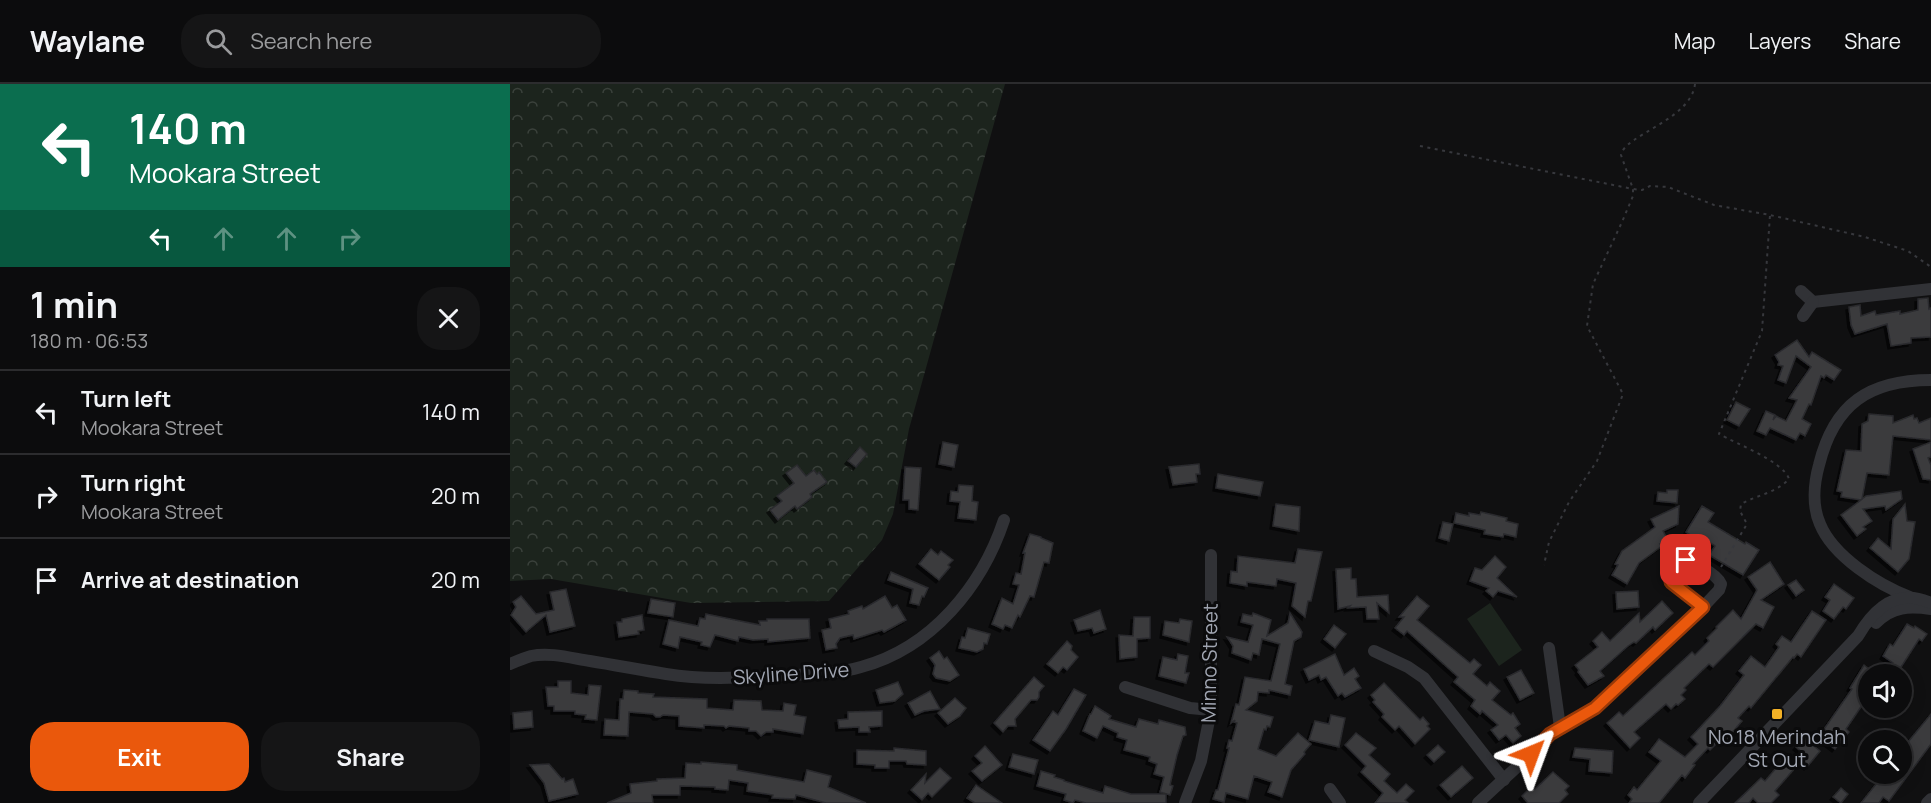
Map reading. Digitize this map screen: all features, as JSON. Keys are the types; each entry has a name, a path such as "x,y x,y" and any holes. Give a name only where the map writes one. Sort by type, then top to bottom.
{"street":[{"path":"1803,316 1813,302 1931,289"},
{"path":"1801,291 1813,302"},
{"path":"1931,380 1889,384 1866,393 1856,400 1838,418 1826,442 1815,484 1816,512 1819,523 1833,544 1887,588 1931,603"},
{"name":"Skyline Drive","path":"510,664 532,656 555,656 669,674 724,677 815,673 862,667 900,651 947,615 974,585 997,543 1004,519"},
{"name":"Minno Street","path":"1185,803 1200,762 1211,710 1211,555"},
{"path":"1478,803 1550,734 1595,708 1703,607 1720,588 1721,581 1686,560 1676,564 1671,574 1671,582 1703,607"},
{"path":"1872,578 1882,592 1884,605"},
{"path":"1858,636 1884,605 1896,599 1910,597"},
{"path":"1699,803 1858,636 1895,609 1910,606 1931,609"},
{"path":"1549,648 1560,727"},
{"path":"1374,651 1408,667 1424,678 1504,780"},
{"path":"1125,687 1190,708 1211,710"},
{"path":"1330,789 1340,803"},
{"path":"1927,803 1931,799"}],"path":[{"path":"1544,565 1550,542 1569,502 1597,461 1623,394 1587,326 1593,284 1633,196 1633,189 1621,151 1688,102 1694,93 1695,84"},
{"path":"1420,146 1633,189 1642,190 1650,186 1668,187 1714,205 1770,214 1865,237 1908,251 1931,267"},
{"path":"1715,577 1747,524 1740,511 1741,504 1774,490 1789,479 1787,473 1774,463 1719,434 1762,331 1770,214"}],"green space":[{"path":"510,84 1005,84 909,429 893,514 882,540 829,601 691,603 551,579 510,581"},
{"path":"1490,603 1522,650 1499,666 1467,619"}],"building":[{"path":"1928,298 1929,309 1931,308 1931,337 1911,338 1911,343 1891,346 1887,324 1855,334 1851,325 1849,307 1860,305 1861,316 1875,311 1876,315 1900,311 1900,314 1918,310 1918,299"},
{"path":"1797,340 1809,357 1812,352 1841,370 1834,380 1826,375 1824,378 1821,376 1811,405 1809,404 1802,419 1811,424 1805,436 1800,433 1796,440 1770,428 1766,435 1757,431 1766,411 1775,415 1773,420 1776,416 1786,421 1797,400 1789,398 1811,367 1796,356 1786,383 1778,380 1783,366 1778,365 1779,362 1775,355"},
{"path":"1736,402 1750,409 1739,426 1727,420"},
{"path":"1869,414 1893,416 1893,423 1913,415 1919,423 1931,418 1931,440 1893,436 1889,475 1867,473 1862,499 1866,496 1901,491 1902,499 1886,510 1885,506 1863,509 1872,521 1863,527 1866,529 1857,536 1841,515 1861,500 1841,497 1842,492 1837,491 1846,450 1861,451 1862,424 1868,421"},
{"path":"943,442 958,445 954,467 939,464"},
{"path":"1931,442 1931,457 1928,458 1931,465 1931,480 1923,479 1913,449"},
{"path":"860,447 867,454 856,467 848,461"},
{"path":"1199,464 1200,474 1196,474 1197,482 1173,485 1169,467"},
{"path":"797,465 806,476 814,470 817,474 819,472 827,482 810,494 812,497 797,509 795,506 778,520 770,510 782,501 777,496 794,483 786,473"},
{"path":"905,467 921,468 918,510 909,509 909,500 903,500"},
{"path":"1218,474 1263,482 1260,496 1216,488"},
{"path":"959,485 973,486 972,501 978,502 976,520 958,518 960,502 950,501 951,491 958,492"},
{"path":"1667,490 1678,490 1677,503 1657,501 1658,492 1667,493"},
{"path":"1276,504 1300,507 1299,531 1273,526"},
{"path":"1905,504 1907,521 1915,522 1909,559 1898,572 1870,548 1878,538 1891,549 1893,519"},
{"path":"1679,506 1678,524 1663,531 1668,540 1660,544 1662,546 1639,563 1627,584 1612,575 1622,551 1655,527 1651,519"},
{"path":"1702,506 1714,513 1708,522 1759,550 1743,575 1709,555 1715,546 1700,536 1698,540 1686,532"},
{"path":"1481,512 1507,518 1506,521 1518,524 1516,537 1504,534 1503,537 1484,534 1485,530 1454,523 1456,513 1469,516 1469,513 1480,515"},
{"path":"1443,522 1453,524 1449,541 1439,538"},
{"path":"1030,534 1053,543 1049,563 1044,562 1034,597 1030,596 1012,628 1005,625 1003,629 992,624 1002,598 1013,604 1019,585 1013,584 1016,573 1021,574 1025,553 1023,553"},
{"path":"931,549 938,555 941,551 953,560 939,580 919,564"},
{"path":"1298,549 1322,552 1305,617 1292,606 1296,583 1277,579 1276,586 1247,582 1247,586 1230,583 1231,571 1237,572 1238,556 1295,563"},
{"path":"1495,556 1506,567 1497,578 1517,597 1498,591 1493,597 1486,591 1489,588 1470,581 1475,568 1482,570"},
{"path":"1770,562 1784,584 1761,600 1774,607 1763,628 1756,624 1713,667 1709,664 1684,688 1686,690 1681,695 1685,699 1671,709 1666,704 1634,732 1640,738 1630,748 1607,723 1619,712 1623,716 1692,652 1695,655 1709,641 1707,638 1716,627 1733,610 1741,619 1757,590 1748,577"},
{"path":"1351,568 1351,579 1356,579 1357,597 1388,595 1389,613 1377,603 1379,619 1367,619 1366,607 1348,608 1350,606 1338,609 1336,569"},
{"path":"891,572 928,588 919,605 910,603 913,589 888,580"},
{"path":"1796,580 1804,590 1796,596 1788,585"},
{"path":"1834,584 1854,598 1834,619 1823,611 1830,600 1825,597"},
{"path":"566,589 575,626 550,632 546,615 526,632 511,615 516,607 513,602 521,596 536,614 554,610 550,592"},
{"path":"1638,591 1639,607 1617,609 1616,592"},
{"path":"885,596 892,608 897,605 906,620 884,632 882,630 854,639 853,635 840,638 836,644 837,648 826,650 822,630 831,628 829,619 849,614 848,611 862,606 863,609"},
{"path":"1417,596 1429,606 1417,620 1470,663 1474,659 1481,665 1473,674 1487,686 1490,682 1500,691 1492,700 1511,715 1513,713 1520,724 1515,728 1521,736 1513,743 1506,735 1499,740 1491,730 1498,725 1482,711 1480,714 1471,706 1475,700 1454,682 1458,677 1407,631 1404,635 1395,628 1404,617 1399,617"},
{"path":"651,599 675,603 673,617 648,613"},
{"path":"1662,601 1673,613 1655,630 1653,627 1636,643 1628,646 1600,671 1604,676 1588,685 1575,665 1598,647 1593,641 1602,632 1610,641 1639,613 1640,622"},
{"path":"1100,610 1106,629 1094,633 1092,628 1078,631 1074,620"},
{"path":"1812,611 1826,620 1801,657 1797,654 1793,657 1751,708 1749,706 1738,718 1742,721 1726,740 1723,737 1710,750 1708,748 1693,764 1695,765 1685,778 1682,775 1659,803 1629,803 1632,799 1628,795 1634,787 1637,790 1661,761 1649,752 1659,739 1685,757 1698,744 1691,737 1720,706 1744,675 1739,671 1751,656 1765,667 1779,647 1776,644 1782,636 1791,642"},
{"path":"1253,613 1271,620 1267,636 1288,623 1290,613 1302,632 1301,637 1294,641 1285,684 1292,686 1290,695 1269,690 1269,693 1258,692 1257,701 1246,710 1273,717 1270,727 1267,726 1266,730 1264,729 1258,749 1276,756 1298,733 1311,744 1291,770 1282,797 1268,792 1272,782 1254,776 1248,799 1226,793 1224,802 1213,799 1218,790 1229,740 1232,741 1237,723 1234,722 1235,720 1231,723 1236,704 1239,705 1245,677 1271,681 1280,644 1262,639 1259,655 1253,653 1251,660 1232,653 1233,646 1227,637 1248,642 1253,625 1241,622 1243,614 1252,616"},
{"path":"706,614 760,625 759,621 767,621 767,619 809,619 810,638 768,642 768,639 753,640 739,637 738,641 715,635 710,647 701,645 702,642 680,637 678,648 663,644 669,620 698,626 700,618 705,619"},
{"path":"642,615 644,630 638,631 639,634 619,637 617,622"},
{"path":"1134,617 1150,617 1150,638 1137,639 1137,657 1120,659 1119,635 1133,636"},
{"path":"1180,619 1192,621 1189,642 1163,635 1165,621 1179,623"},
{"path":"1907,624 1927,634 1922,641 1919,639 1903,664 1892,664 1883,656 1890,644 1893,646"},
{"path":"1334,625 1346,634 1335,648 1324,639"},
{"path":"968,628 990,634 983,649 977,652 959,648"},
{"path":"1067,641 1072,646 1071,650 1078,657 1067,670 1063,667 1058,673 1047,664"},
{"path":"939,651 944,659 947,657 959,675 950,681 936,678 933,674 935,665 930,658"},
{"path":"1178,654 1188,656 1185,673 1189,673 1186,683 1159,676 1163,657 1177,660"},
{"path":"1335,654 1344,675 1354,668 1359,676 1355,679 1361,688 1345,697 1342,693 1338,696 1326,677 1321,680 1319,675 1309,680 1304,669"},
{"path":"1521,670 1534,693 1520,700 1507,677"},
{"path":"1858,675 1858,711 1846,729 1849,732 1835,749 1827,743 1833,736 1824,729 1852,689 1850,688"},
{"path":"1034,677 1044,686 1039,692 1039,697 1037,700 1031,700 1015,719 1016,726 1008,726 1003,732 994,723"},
{"path":"558,681 571,681 571,693 588,695 589,685 601,686 597,720 585,719 586,715 575,714 575,711 554,711 554,706 548,706 546,687 558,687"},
{"path":"898,682 903,694 895,701 880,703 876,690"},
{"path":"1384,683 1420,720 1423,717 1429,724 1427,726 1430,729 1415,744 1399,726 1395,730 1382,717 1384,714 1373,702 1375,700 1371,695"},
{"path":"1074,689 1086,695 1050,751 1033,740 1053,711 1058,715"},
{"path":"624,690 654,694 653,697 707,699 707,708 733,710 734,700 761,701 762,710 783,711 784,703 796,705 794,715 806,717 803,734 773,729 773,732 766,732 761,736 756,731 749,731 749,728 679,726 679,716 656,717 653,714 629,712 628,736 604,735 605,719 619,720 620,699 623,699"},
{"path":"930,691 940,709 915,715 908,703"},
{"path":"955,698 966,708 960,716 948,724 938,713"},
{"path":"1095,706 1111,716 1109,719 1136,727 1139,719 1158,724 1159,720 1185,727 1186,735 1183,736 1177,755 1170,795 1160,792 1164,777 1154,774 1157,764 1149,761 1150,757 1124,750 1127,740 1117,737 1118,733 1103,726 1097,738 1083,731"},
{"path":"532,711 533,727 514,729 513,713"},
{"path":"882,711 882,726 869,727 870,732 859,732 859,727 839,728 838,720 848,719 848,712"},
{"path":"1931,714 1931,744 1912,770 1912,737"},
{"path":"1331,715 1345,718 1339,747 1309,740 1315,721 1329,724"},
{"path":"1356,733 1376,748 1369,755 1390,774 1384,781 1397,793 1406,784 1414,791 1405,800 1408,803 1375,803 1383,793 1361,772 1366,766 1345,745"},
{"path":"1804,738 1820,751 1807,767 1799,760 1804,754 1796,747"},
{"path":"1438,745 1445,752 1434,762 1427,755"},
{"path":"985,746 1002,765 982,781 972,771 982,763 975,756"},
{"path":"894,748 926,751 926,765 907,764 906,761 889,761 889,768 875,768 875,765 857,764 857,750 894,751"},
{"path":"1575,748 1613,751 1612,773 1589,771 1590,759 1573,757"},
{"path":"1013,754 1038,760 1034,774 1009,767"},
{"path":"1783,760 1795,768 1775,791 1779,795 1771,803 1758,803 1753,798 1749,803 1735,803 1761,778 1765,781"},
{"path":"701,762 737,765 737,770 804,782 807,770 831,776 828,787 866,803 826,803 796,795 795,799 772,798 773,795 747,791 748,783 729,780 728,790 715,789 715,787 680,786 680,795 652,795 653,803 607,803 631,793 630,784 657,781 657,779 685,778 686,763 701,764"},
{"path":"549,764 562,779 564,778 565,782 573,779 578,794 549,801 544,783 530,765"},
{"path":"1462,766 1473,778 1451,797 1440,785"},
{"path":"940,768 951,778 932,797 928,793 922,800 911,790 926,774 925,783"},
{"path":"1041,771 1103,793 1105,786 1131,794 1166,794 1166,803 1086,803 1075,800 1073,803 1064,800 1066,794 1037,786"},
{"path":"1553,772 1569,786 1565,790 1568,794 1559,803 1528,803 1522,796 1532,786 1535,789"},
{"path":"1876,784 1902,784 1889,801 1883,797 1879,803 1861,803"},
{"path":"976,785 1002,803 975,803 967,798"},
{"path":"1841,788 1848,794 1841,803 1833,797"}],"place":[{"name":"No.18 Merindah St Out","path":"1777,714"}],"route":[{"path":"1531,754 1550,734 1595,708 1703,607 1671,582 1671,574 1676,564 1686,560"}]}
